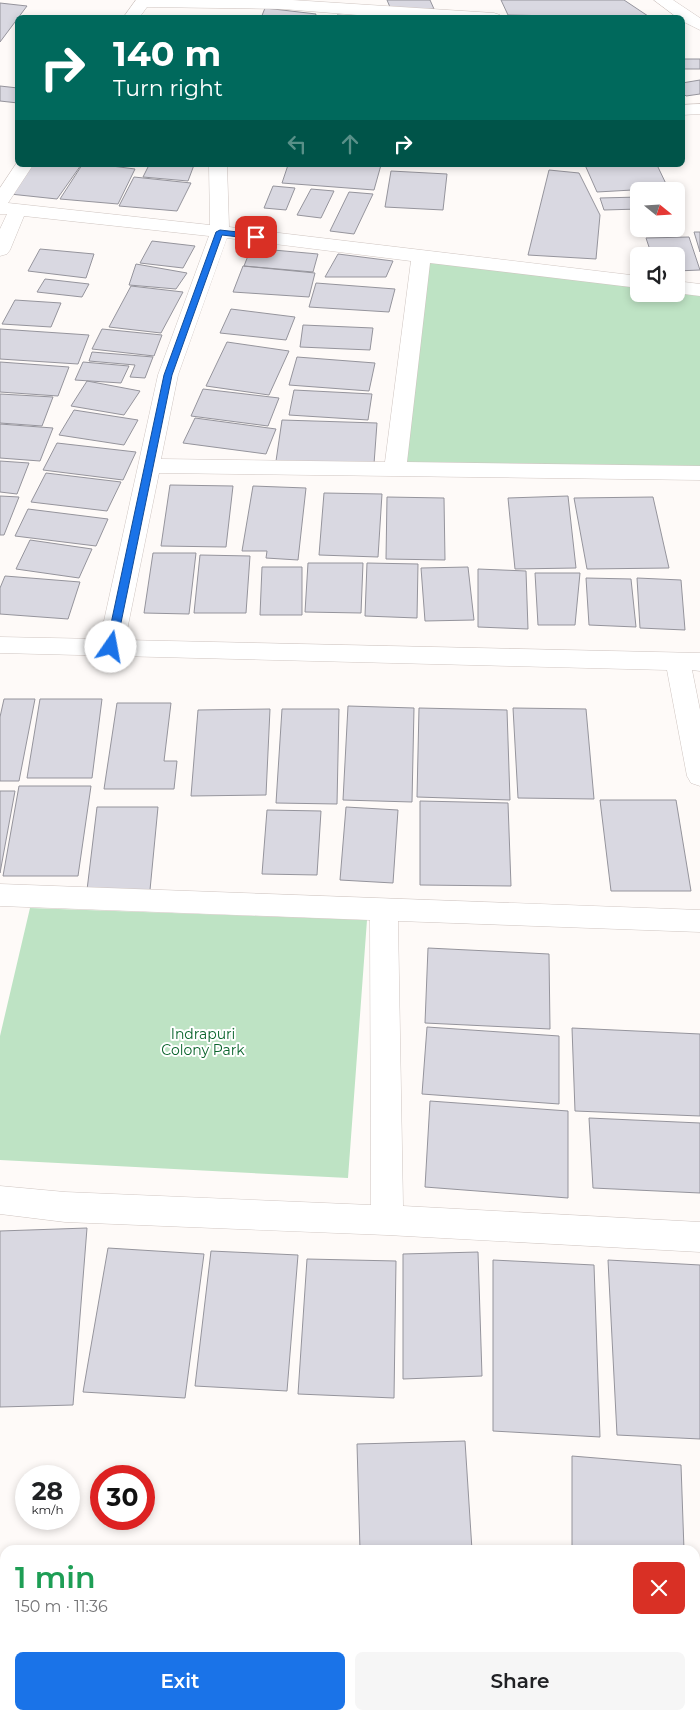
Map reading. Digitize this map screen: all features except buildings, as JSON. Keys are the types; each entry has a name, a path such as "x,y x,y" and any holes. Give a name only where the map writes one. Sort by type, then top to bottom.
{"street":[{"path":"662,0 684,15"},
{"path":"133,15 143,2 281,2 436,15"},
{"path":"685,16 700,26"},
{"path":"685,26 700,26"},
{"path":"685,110 700,109"},
{"path":"0,250 6,207 23,167"},
{"path":"111,647 168,375 220,232 218,167"},
{"path":"6,207 630,281"},
{"path":"395,469 421,256"},
{"path":"685,288 700,290"},
{"path":"148,466 700,473"},
{"path":"0,645 689,662 700,776"},
{"path":"0,895 700,921"},
{"path":"384,908 387,1220"},
{"path":"0,1200 65,1207 387,1220 700,1236"}],"green space":[{"path":"421,256 630,281 630,302 685,302 685,288 700,290 700,473 395,469"},
{"name":"Indrapuri Colony Park","path":"30,908 367,920 348,1178 0,1160 0,1036"}],"route":[{"path":"111,647 168,375 220,232 256,237"}]}
